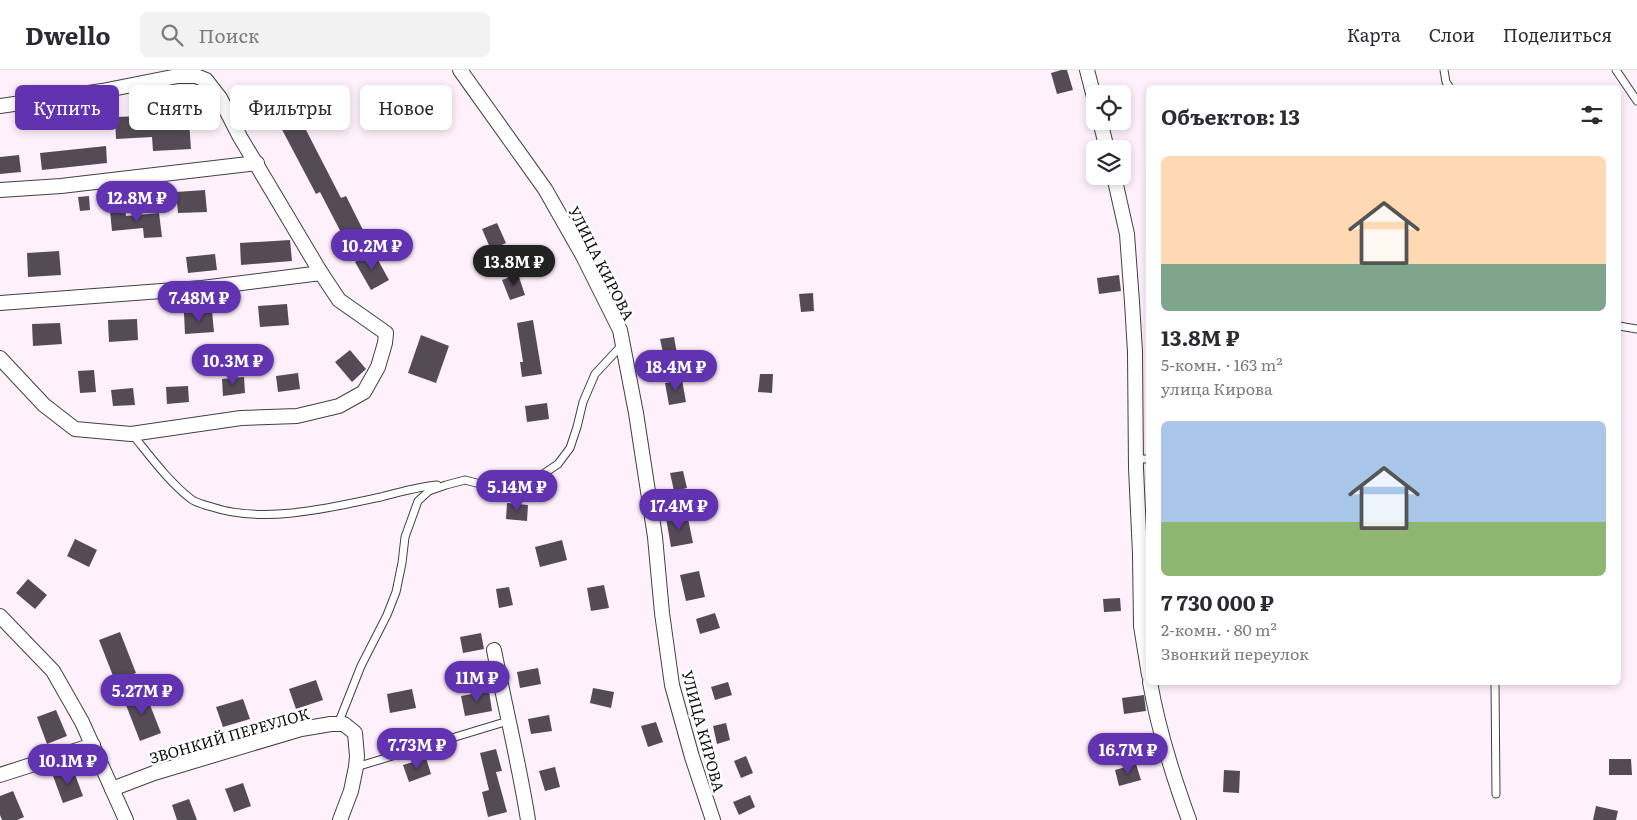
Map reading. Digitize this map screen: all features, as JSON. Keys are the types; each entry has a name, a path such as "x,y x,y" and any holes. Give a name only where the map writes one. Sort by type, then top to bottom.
{"street":[{"name":"УЛИЦА КИРОВА","path":"460,70 545,189 583,256 620,330 636,413 655,536 662,613 672,684 692,757 713,820"},
{"path":"1087,70 1091,85"},
{"path":"0,106 178,76 196,76 206,80 220,98 240,137 339,300 386,333 378,367 364,392 339,406 297,416 241,418 131,434 75,429 44,405 0,358"},
{"path":"0,190 61,186 257,163"},
{"path":"1116,185 1127,234 1142,459 1141,626 1146,657"},
{"path":"0,303 202,288 321,273"},
{"path":"0,616 53,670 93,745 126,820"},
{"path":"494,650 508,721 521,772 528,820"},
{"path":"1150,685 1153,701 1178,788 1190,820"},
{"path":"338,724 344,724 355,733 357,756 351,792 340,820"},
{"name":"ЗВОНКИЙ ПЕРЕУЛОК","path":"112,789 154,773 301,729 338,724"},
{"path":"0,775 93,745"}],"lane":[{"path":"1444,70 1448,85"},
{"path":"1616,70 1637,101"},
{"path":"1621,326 1637,329"},
{"path":"338,724 361,666 387,615 396,592 405,536 418,501 429,491 465,480 507,491 521,489 558,464 570,448 578,427 583,402 595,374 622,344"},
{"path":"131,434 172,482 192,500 217,509 240,514 308,511 368,500 416,487 446,485"},
{"path":"1494,685 1496,794"},
{"path":"356,767 508,721"}],"building":[{"path":"1067,70 1073,90 1057,94 1051,73"},
{"path":"119,117 129,117 129,130 190,130 191,149 153,151 152,137 116,139 116,130 119,130"},
{"path":"282,130 306,130 341,198 346,196 365,234 347,244 320,192 316,194"},
{"path":"106,146 107,163 42,170 40,153"},
{"path":"19,155 21,172 0,174 0,157"},
{"path":"205,190 207,212 178,213 176,192"},
{"path":"89,196 90,210 80,211 78,197"},
{"path":"125,209 126,216 159,213 162,237 144,238 143,228 112,231 110,211"},
{"path":"497,223 506,243 491,250 482,229"},
{"path":"290,240 292,261 241,265 240,243"},
{"path":"59,251 61,275 28,277 27,253"},
{"path":"373,251 389,280 371,290 355,262"},
{"path":"215,254 217,270 188,273 186,257"},
{"path":"518,274 525,295 510,300 502,280"},
{"path":"1119,275 1121,291 1099,294 1097,278"},
{"path":"813,293 814,311 801,312 799,294"},
{"path":"287,304 289,325 260,327 258,306"},
{"path":"212,311 214,332 185,334 184,313"},
{"path":"137,319 138,340 109,342 108,320"},
{"path":"533,320 542,374 522,377 520,362 523,362 517,323"},
{"path":"60,323 62,344 33,346 32,324"},
{"path":"421,335 449,346 436,383 408,373"},
{"path":"674,337 677,354 664,357 660,339"},
{"path":"350,350 366,369 352,382 335,362"},
{"path":"94,370 96,392 80,393 78,371"},
{"path":"298,373 300,389 278,392 276,376"},
{"path":"760,374 773,374 772,393 758,392"},
{"path":"244,377 245,393 223,396 222,379"},
{"path":"682,380 686,402 669,405 665,383"},
{"path":"188,386 189,402 167,404 166,387"},
{"path":"133,388 135,405 113,406 111,390"},
{"path":"547,403 549,419 527,422 525,406"},
{"path":"683,471 687,488 674,491 670,473"},
{"path":"507,503 528,505 527,521 506,519"},
{"path":"687,514 693,543 671,547 666,518"},
{"path":"75,539 97,550 89,567 67,556"},
{"path":"562,540 567,560 540,567 535,547"},
{"path":"699,571 705,597 686,601 680,575"},
{"path":"28,579 47,595 35,609 16,593"},
{"path":"604,585 609,608 591,611 587,588"},
{"path":"509,587 513,605 499,608 496,589"},
{"path":"1120,598 1121,611 1104,612 1103,599"},
{"path":"715,613 720,628 700,634 696,619"},
{"path":"120,632 136,673 115,681 99,640"},
{"path":"481,633 484,649 463,653 460,637"},
{"path":"538,668 541,684 520,688 517,672"},
{"path":"316,680 323,700 296,709 289,689"},
{"path":"728,682 732,695 715,700 711,687"},
{"path":"593,688 614,692 611,708 590,703"},
{"path":"412,689 416,708 390,713 387,694"},
{"path":"489,691 492,711 465,716 461,696"},
{"path":"145,692 161,733 140,741 124,700"},
{"path":"1144,695 1146,711 1124,714 1122,698"},
{"path":"243,699 250,719 223,727 216,707"},
{"path":"56,710 67,736 47,744 37,717"},
{"path":"549,715 552,731 531,734 528,719"},
{"path":"656,722 663,742 648,747 641,726"},
{"path":"726,723 730,740 717,744 713,726"},
{"path":"496,749 502,771 496,772 507,812 488,817 482,792 489,790 480,753"},
{"path":"746,756 753,773 741,778 734,761"},
{"path":"426,758 431,774 409,782 403,765"},
{"path":"1609,759 1631,759 1632,775 1609,775"},
{"path":"1136,764 1141,780 1119,786 1115,770"},
{"path":"555,767 560,787 545,791 539,771"},
{"path":"73,769 83,796 63,803 53,776"},
{"path":"1224,770 1240,771 1239,793 1223,792"},
{"path":"243,783 251,806 234,812 225,789"},
{"path":"13,791 24,817 17,820 2,820 0,815 0,796"},
{"path":"750,795 755,807 739,815 733,802"},
{"path":"189,799 197,820 177,820 172,805"},
{"path":"1596,806 1618,811 1616,820 1593,820"}]}
